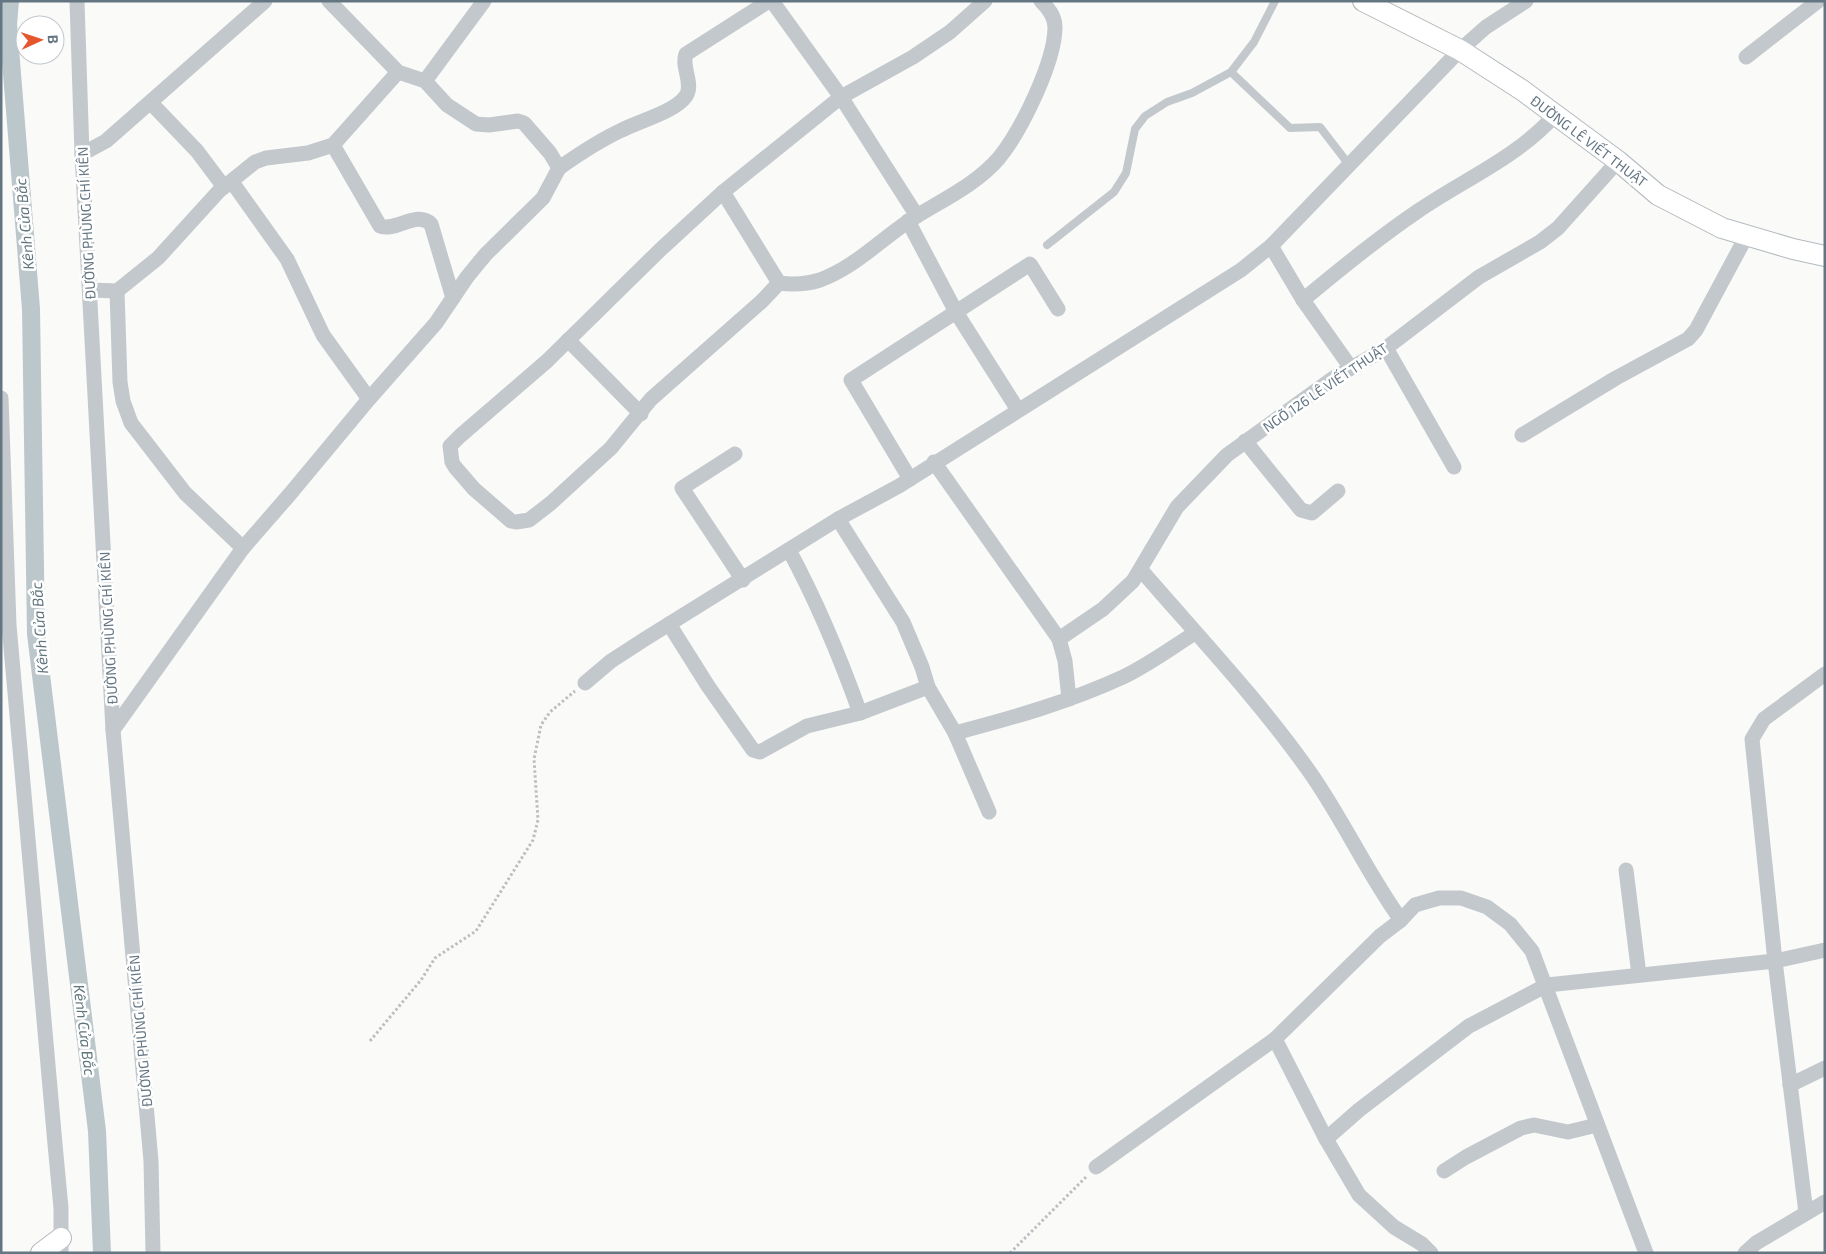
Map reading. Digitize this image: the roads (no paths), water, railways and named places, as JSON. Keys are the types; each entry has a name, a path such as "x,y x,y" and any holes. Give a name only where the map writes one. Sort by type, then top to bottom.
{"main road":[{"name":"ĐƯỜNG LÊ VIẾT THUẬT","path":"1363,1 1460,50 1618,161 1658,195 1722,228 1793,249 1825,256"},
{"path":"41,1253 61,1245"}],"street":[{"name":"ĐƯỜNG PHÙNG CHÍ KIÊN","path":"77,1 82,154 113,730 151,1161 153,1253"},
{"path":"329,1 398,72 425,81 447,105 476,124 489,125 518,121 524,123 550,153 559,168"},
{"path":"425,81 484,1"},
{"path":"113,730 242,548 436,323 486,254 543,198 559,168 621,130 660,113 681,101 688,91 684,63 686,54 771,1 841,97 913,219 956,312 1018,410"},
{"path":"985,1 942,37 841,97 723,192 660,250 568,340 450,446 452,462 474,489 511,521 528,520 552,504 580,478 611,448 651,399 761,302 779,283 803,284 839,271 867,254 913,219 980,176 998,159 1023,120 1049,60 1055,28 1049,9 1041,1"},
{"path":"585,683 611,662 669,624 743,580 838,519 910,479 934,462 1240,270 1271,246 1460,50 1486,27 1526,1"},
{"path":"1746,57 1818,1"},
{"path":"82,154 106,141 263,2"},
{"path":"90,290 117,291 158,258 195,216 228,185 260,159 308,153 333,145 398,72"},
{"path":"151,103 228,185 287,259 323,335 369,399"},
{"path":"1303,300 1342,266 1416,212 1531,140 1555,115"},
{"path":"333,145 380,226 390,227 420,220 431,224 453,298"},
{"name":"NGÕ 126 LÊ VIẾT THUẬT","path":"1059,639 1103,608 1133,581 1177,507 1227,455 1350,368 1386,348 1479,277 1540,242 1558,228 1618,161"},
{"path":"723,192 779,283"},
{"path":"1522,435 1616,378 1688,339 1696,330 1747,235"},
{"path":"1271,246 1303,300 1350,368"},
{"path":"910,479 851,380 1030,264 1058,309"},
{"path":"117,291 120,382 123,401 131,423 185,493 242,548"},
{"path":"568,340 640,414"},
{"path":"1386,348 1454,467"},
{"path":"1,398 9,625 56,1144 61,1245"},
{"path":"1245,441 1301,510 1312,513 1338,491"},
{"path":"735,454 682,488 743,580"},
{"path":"934,462 1059,639 1065,661 1068,699"},
{"path":"838,519 903,622 919,659 928,687 955,733 989,812"},
{"path":"788,550 824,622 860,713"},
{"path":"1141,570 1195,633 1230,669 1310,772 1381,892 1401,920"},
{"path":"669,624 708,686 753,750 760,752 807,726 860,713 928,687"},
{"path":"955,733 1068,699 1123,677 1151,662 1195,633"},
{"path":"1806,1213 1775,961 1752,739 1764,719 1825,674"},
{"path":"1626,870 1638,975"},
{"path":"1096,1167 1275,1039 1380,936 1401,920 1415,905 1439,898 1461,898 1488,907 1510,924 1532,951 1547,985 1597,1125 1646,1253"},
{"path":"1326,1139 1359,1110 1469,1026 1547,985 1775,961 1825,950"},
{"path":"1275,1039 1326,1139 1359,1196 1394,1227 1422,1244 1432,1253"},
{"path":"1790,1085 1825,1068"},
{"path":"1444,1171 1466,1157 1528,1126 1534,1125 1568,1132 1597,1125"},
{"path":"1754,1249 1825,1202"}],"lane":[{"path":"1048,245 1114,192 1126,173 1136,129 1145,116 1167,102 1216,82 1231,72 1254,42 1275,1"},
{"path":"1231,72 1290,128 1320,127 1350,166"}],"waterway":[{"name":"Kênh Cửa Bắc","path":"10,1 8,24 31,309 36,634 97,1131 102,1253"}]}
